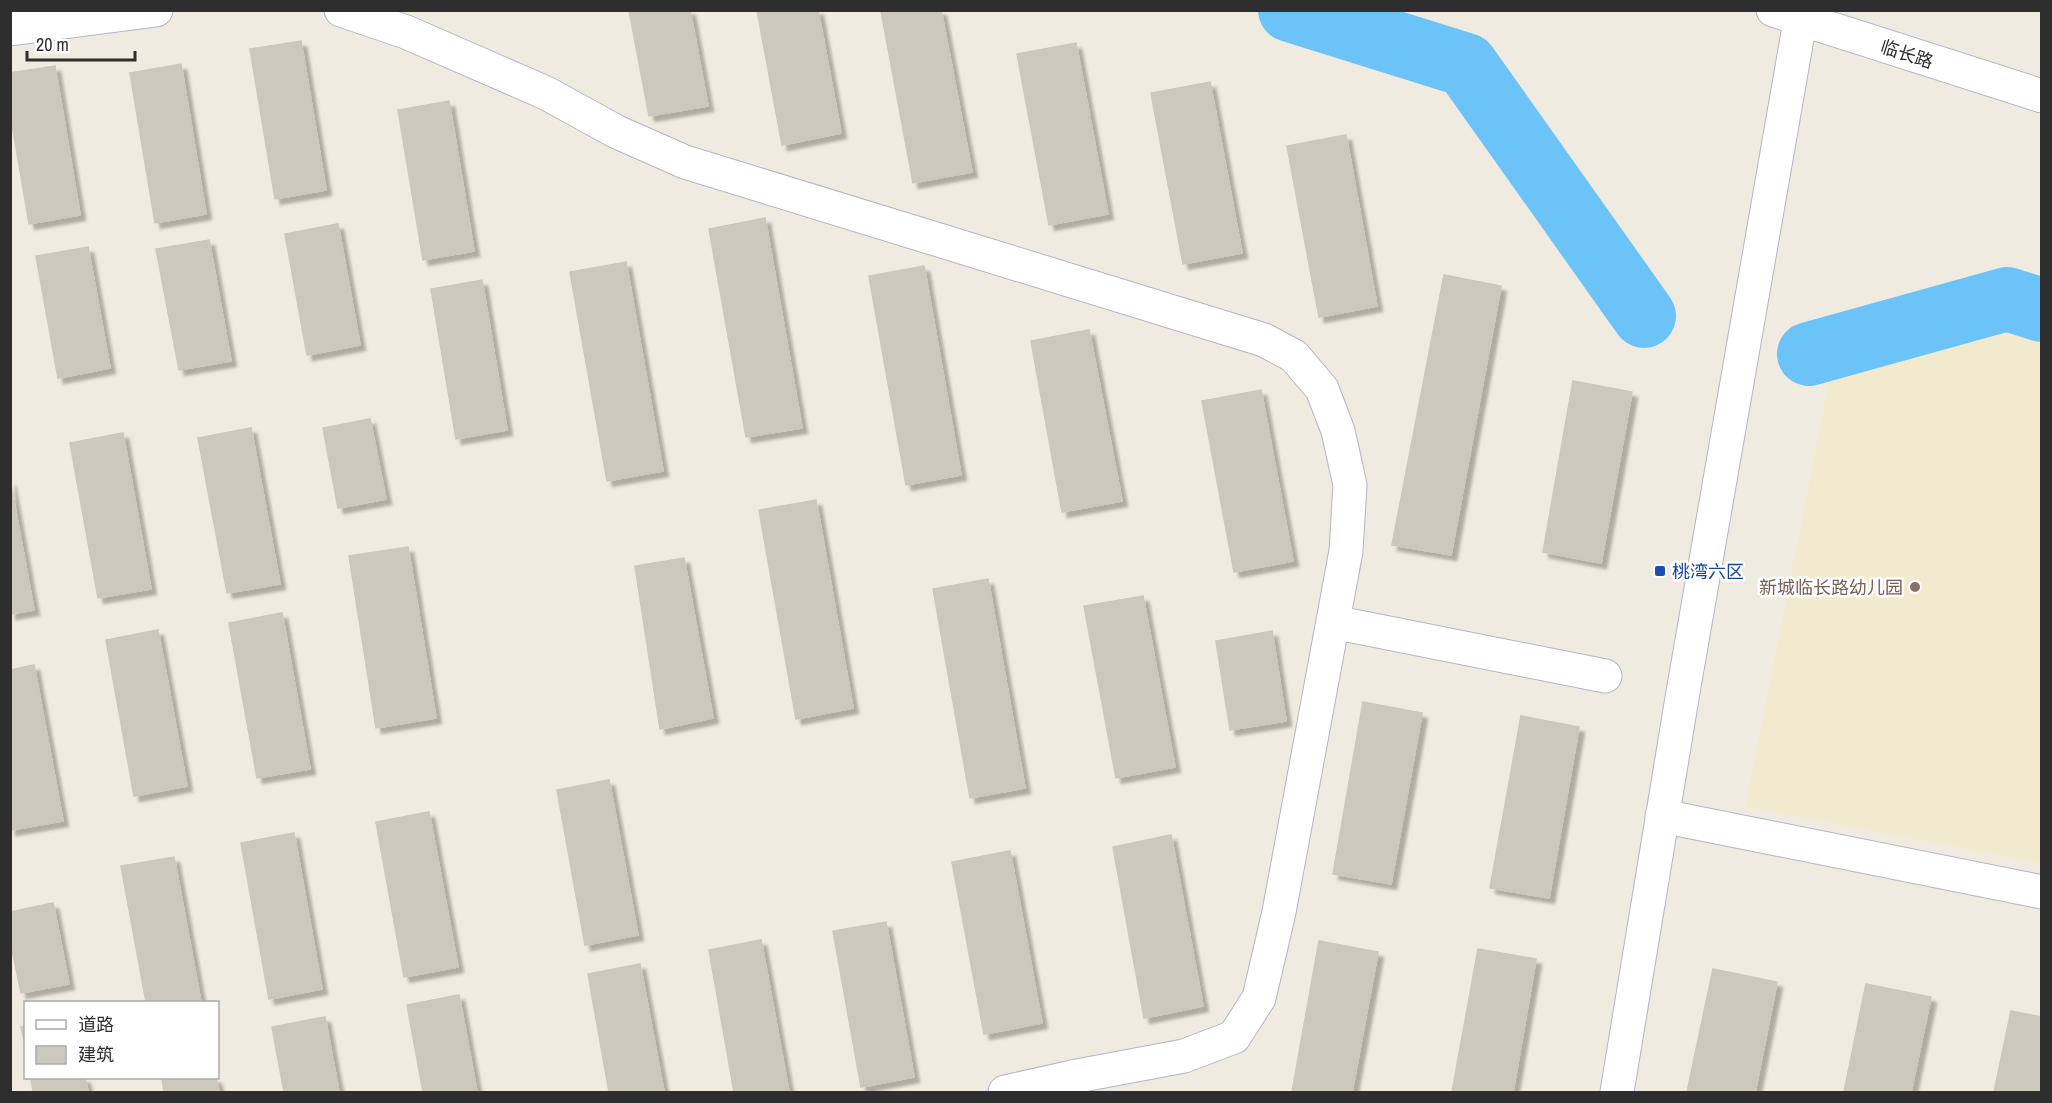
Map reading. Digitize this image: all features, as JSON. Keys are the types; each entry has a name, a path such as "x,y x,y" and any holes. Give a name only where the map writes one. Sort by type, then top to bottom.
{"street":[{"path":"10,30 156,10"},
{"path":"341,10 406,32 546,93 617,132 685,162 1264,340 1294,356 1322,389 1338,431 1350,485 1346,551 1279,912 1259,998 1234,1037 1184,1056 1005,1092"},
{"path":"1617,1092 1792,14"},
{"name":"临长路","path":"1792,14 2042,96"},
{"path":"1332,622 1605,676"},
{"path":"1662,816 2042,892"}],"shaded area":[{"name":"新城临长路幼儿园","path":"2001,317 2041,330 2040,863 1745,807 1832,367"}],"building":[{"path":"629,10 690,10 708,106 649,116"},
{"path":"757,10 818,10 841,133 782,145"},
{"path":"941,10 972,172 913,183 881,11"},
{"path":"301,41 326,190 275,199 250,49"},
{"path":"1076,43 1108,214 1049,225 1017,54"},
{"path":"181,64 206,214 155,223 130,73"},
{"path":"55,66 80,215 29,224 10,112 10,73"},
{"path":"1210,82 1242,253 1183,264 1151,93"},
{"path":"449,101 474,251 423,260 398,110"},
{"path":"1346,135 1377,306 1319,317 1287,146"},
{"path":"765,218 802,428 746,437 709,229"},
{"path":"338,224 360,345 307,355 285,234"},
{"path":"209,240 231,361 179,370 156,249"},
{"path":"88,247 110,368 58,378 36,256"},
{"path":"626,262 663,471 607,481 570,272"},
{"path":"924,266 961,475 906,485 869,276"},
{"path":"1444,275 1501,286 1451,555 1392,545"},
{"path":"482,280 507,430 456,439 431,289"},
{"path":"1089,330 1122,501 1062,512 1031,341"},
{"path":"1573,381 1632,392 1601,563 1543,552"},
{"path":"1261,390 1293,561 1234,572 1202,401"},
{"path":"370,419 386,499 338,508 323,428"},
{"path":"251,428 280,584 227,593 198,438"},
{"path":"123,433 151,589 98,598 70,443"},
{"path":"10,480 34,610 10,614"},
{"path":"816,500 853,708 796,719 759,510"},
{"path":"408,547 436,718 376,728 349,556"},
{"path":"684,558 713,718 660,729 635,566"},
{"path":"988,579 1025,788 970,798 933,589"},
{"path":"1143,596 1175,767 1116,778 1084,606"},
{"path":"282,613 310,769 257,778 229,623"},
{"path":"158,630 187,786 134,796 106,640"},
{"path":"1272,631 1286,721 1230,730 1216,641"},
{"path":"34,665 63,821 10,830 10,670"},
{"path":"1363,702 1422,713 1391,884 1333,874"},
{"path":"1521,716 1579,727 1549,898 1490,888"},
{"path":"609,780 638,935 585,945 557,790"},
{"path":"429,812 458,967 404,977 376,822"},
{"path":"294,833 322,989 269,999 241,843"},
{"path":"1171,835 1203,1006 1144,1018 1113,847"},
{"path":"1010,851 1042,1023 984,1034 952,862"},
{"path":"174,857 201,1001 146,1001 121,866"},
{"path":"53,903 69,984 21,993 10,940 10,912"},
{"path":"886,922 914,1077 861,1087 833,931"},
{"path":"761,940 789,1092 734,1092 709,950"},
{"path":"1319,941 1378,952 1352,1092 1292,1092"},
{"path":"1478,949 1536,959 1513,1092 1452,1092"},
{"path":"640,964 664,1092 609,1092 588,974"},
{"path":"1713,969 1777,982 1755,1092 1687,1092"},
{"path":"1866,984 1931,997 1911,1092 1844,1092"},
{"path":"459,995 477,1092 423,1092 407,1005"},
{"path":"2011,1011 2042,1017 2042,1092 1994,1092"},
{"path":"325,1017 339,1092 284,1092 272,1027"},
{"path":"31,1079 85,1079 88,1092 33,1092"},
{"path":"162,1079 216,1079 219,1092 164,1092"}],"waterway":[{"path":"1290,10 1466,65 1644,316"},
{"path":"1809,354 2007,299 2042,310"}],"place":[{"name":"桃湾六区","path":"1660,571"},
{"name":"新城临长路幼儿园","path":"1915,587"}]}
